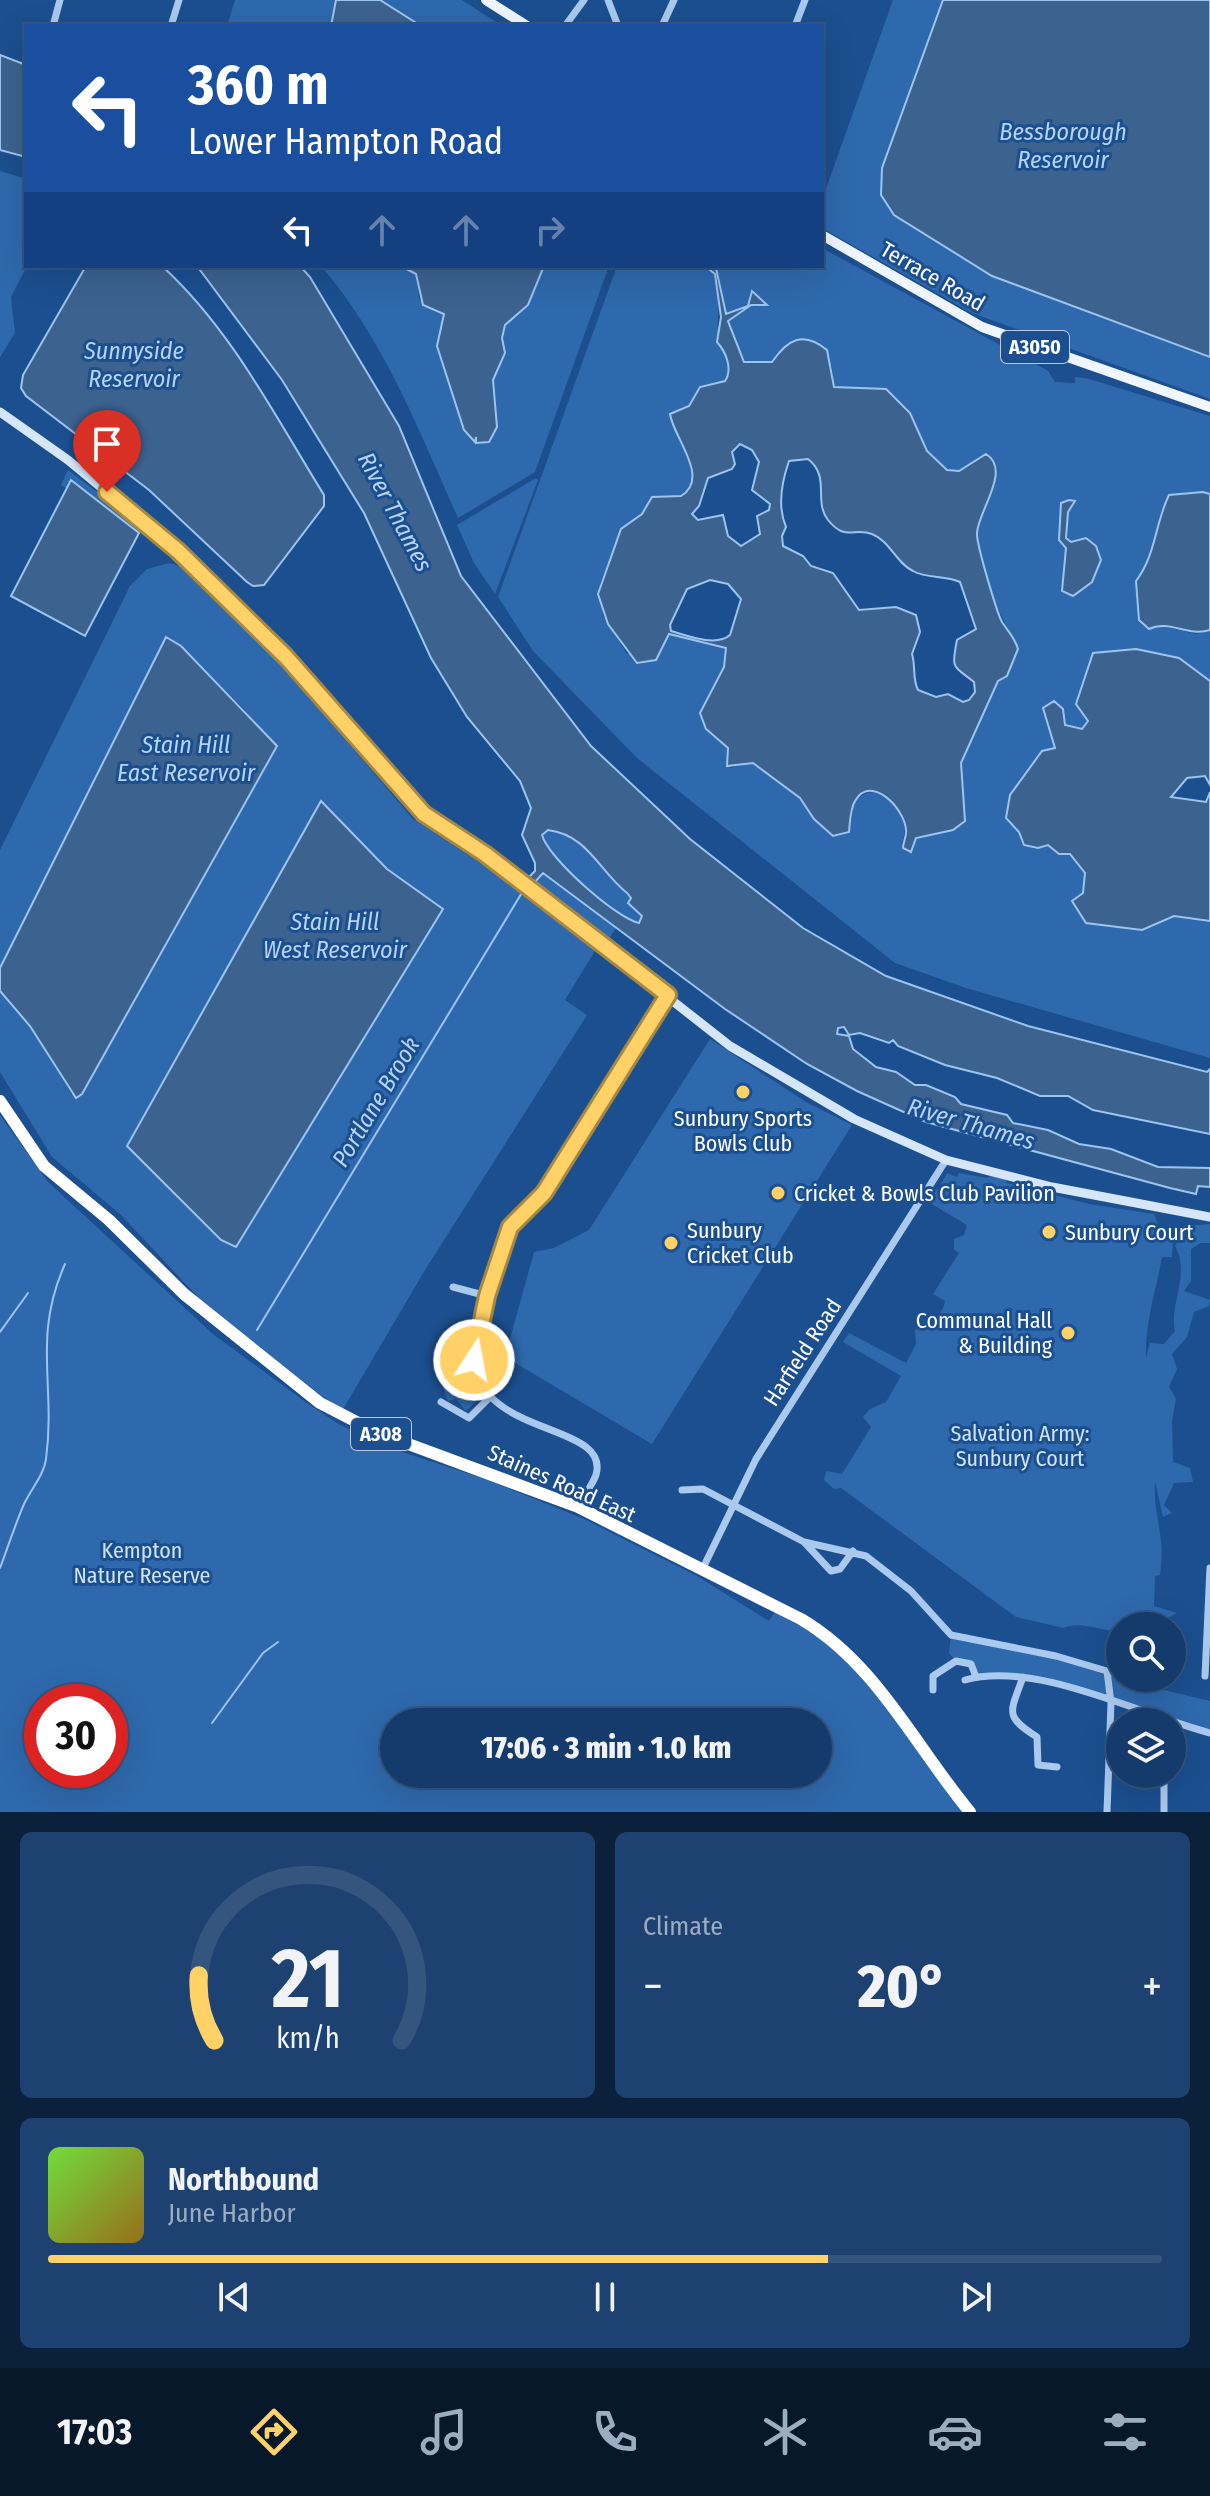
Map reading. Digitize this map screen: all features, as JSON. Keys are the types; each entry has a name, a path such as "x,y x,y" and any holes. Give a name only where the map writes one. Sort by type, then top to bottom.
{"highway":[{"name":"Staines Road East","path":"0,1101 44,1166 109,1220 195,1304 329,1409 376,1432 578,1507 801,1619 846,1651 881,1689 923,1753 970,1812"}],"main road":[{"path":"486,0 524,24"},
{"name":"Terrace Road","path":"824,236 982,327 1210,407"}],"street":[{"path":"54,24 60,0"},
{"path":"172,24 179,0"},
{"path":"566,24 584,0"},
{"path":"608,0 617,24"},
{"path":"663,24 674,0"},
{"path":"796,24 805,0"},
{"path":"0,412 78,468 178,551 286,657 424,814 485,854 730,1046 806,1093 885,1135 946,1160 1052,1187 1210,1217"},
{"path":"578,1507 596,1474 596,1462 590,1449 577,1440 509,1414 489,1398 474,1360 487,1296 510,1227 544,1193 668,995"},
{"name":"Harfield Road","path":"702,1570 732,1503 782,1416 946,1160"},
{"path":"453,1287 487,1296"},
{"path":"441,1402 469,1418 489,1398"},
{"path":"682,1490 703,1489 804,1542 853,1551 890,1572 951,1635 1106,1671"},
{"path":"804,1542 831,1571 840,1569 853,1551"},
{"path":"1205,1676 1210,1568"},
{"path":"933,1676 956,1661 971,1664 976,1677"},
{"path":"927,1667 933,1676 933,1690"},
{"path":"965,1680 976,1677 1023,1677 1130,1708"},
{"path":"1023,1677 1012,1706 1015,1721 1024,1732 1037,1737 1038,1765 1057,1767"},
{"path":"1107,1812 1110,1692"},
{"path":"1186,1728 1210,1733"},
{"path":"1164,1788 1164,1812"}],"green space":[{"path":"235,0 336,0 331,24 228,24"},
{"path":"380,0 462,0 499,24 418,24"},
{"path":"893,0 943,0 882,168 881,195 992,276 1210,357 1210,399 972,313 824,229 824,194"},
{"path":"0,171 24,178 26,268 11,297 15,333 0,357"},
{"path":"824,249 1048,371 1055,382 1075,383 1075,377 1086,378 1210,416 1210,494 1203,492 1161,511 1149,565 1136,581 1156,625 1196,634 1210,630 1210,681 1179,658 1136,649 1082,729 1065,725 1056,749 1042,751 1011,795 1044,840 1061,852 1070,854 1085,873 1083,894 1142,930 1174,916 1210,921 1210,1058 966,988 895,963 637,758 533,651 498,597 616,268 711,268 718,291 719,336 729,374 725,381 698,389 689,406 670,414 688,458 692,482 689,491 681,496 650,500 642,514 621,529 600,584 603,615 627,654 663,642 669,634 726,648 724,667 701,709 728,748 730,768 753,763 800,798 828,833 837,836 849,832 854,802 864,794 875,792 893,802 899,811 903,821 902,843 913,849 916,838 930,834 1016,642 989,588 977,543 980,518 995,484 982,455 959,471 947,470 927,451 916,424 866,389 834,387 832,367 777,352 772,362 748,363 737,352 728,321 751,305 758,307 750,293 748,306 726,314 715,268 824,268"},
{"path":"323,268 405,268 416,274 419,298 426,307 444,314 437,346 454,396 478,438 497,427 493,380 505,353 502,338 505,325 522,311 533,295 543,268 608,268 535,472 458,518 382,355"},
{"path":"68,470 146,529 139,533 71,481 67,489 61,485"},
{"path":"536,478 538,480 495,594 474,563 457,525"},
{"path":"169,563 180,566 265,646 413,819 514,885 596,949 565,1000 587,1015 425,1270 342,1411 213,1313 120,1214 52,1157 0,1072 0,991 30,1026 72,1095 245,710 181,647 165,637 0,968 0,850 130,586 147,569","holes":["321,801 372,856 410,886 173,1189 127,1145"]},
{"path":"548,830 576,841 600,860 638,909 642,916 639,923 628,919 566,871 547,848 542,835"},
{"path":"543,872 617,927 606,942 532,884"},
{"name":"Sunbury Cricket Club","path":"710,1039 806,1102 852,1125 652,1444 505,1357 534,1252 554,1248 589,1230"},
{"name":"Kempton Nature Reserve","path":"0,1115 48,1182 214,1335 340,1425 405,1453 485,1479 584,1519 697,1576 769,1621 778,1607 846,1651 970,1812 0,1812"},
{"name":"Salvation Army: Sunbury Court","path":"947,1173 957,1177 959,1173 987,1178 992,1175 1005,1178 1007,1183 1089,1204 1154,1214 1161,1233 1173,1236 1172,1257 1162,1257 1149,1319 1146,1358 1150,1343 1164,1344 1175,1331 1181,1267 1175,1246 1187,1226 1210,1224 1210,1243 1201,1243 1191,1249 1191,1281 1184,1291 1210,1300 1209,1306 1194,1312 1187,1337 1172,1354 1177,1369 1169,1387 1176,1399 1172,1421 1173,1462 1190,1468 1193,1482 1174,1483 1164,1505 1172,1513 1163,1517 1155,1482 1161,1561 1160,1575 1155,1576 1154,1606 1174,1612 1106,1612 1106,1630 1077,1625 1064,1628 1016,1617 841,1488 834,1489 824,1480 826,1471 842,1474 871,1427 863,1417 870,1409 886,1402 901,1376 843,1342 849,1333 906,1363 916,1344 915,1330 933,1320 943,1307 945,1301 933,1294 959,1253 954,1250 954,1239 964,1235 967,1225 925,1200 926,1194 938,1189"},
{"path":"458,1363 465,1366 481,1397 466,1411 456,1399 448,1401 443,1387"},
{"path":"951,1635 1056,1656 1106,1673 1106,1692 1172,1692 1210,1701 1210,1733 1186,1726 1186,1708 1124,1708 1044,1683 976,1677 974,1669 956,1661 949,1653"}],"water":[{"path":"336,0 380,0 418,24 331,24"},
{"name":"Bessborough Reservoir","path":"943,0 1210,0 1210,357 992,276 894,215 881,195 882,168"},
{"path":"0,55 24,64 24,156 0,150"},
{"name":"Sunnyside Reservoir","path":"85,268 164,268 210,317 231,345 324,495 324,506 264,585 253,586 149,490 26,396 21,388 23,375"},
{"name":"River Thames","path":"198,268 302,268 310,277 399,426 461,576 591,746 690,839 803,928 886,976 1028,1026 1207,1072 1210,1069 1210,1134 1093,1110 1068,1096 1040,1096 997,1078 945,1065 898,1046 893,1040 889,1043 860,1033 849,1035 844,1027 838,1028 837,1034 849,1036 853,1049 876,1067 896,1072 915,1085 926,1085 955,1097 961,1104 1007,1115 1013,1123 1048,1130 1079,1144 1111,1149 1158,1167 1210,1168 1210,1187 1198,1186 1196,1194 926,1122 807,1064 725,1009 543,873 533,884 526,880 535,871 535,863 522,835 531,808 520,781 467,717 431,658 364,513 282,380","holes":["548,830 573,839 631,898 628,903 642,916 639,923 615,910 569,872 542,835"]},
{"path":"405,268 543,268 528,305 505,325 502,338 505,353 493,380 497,427 489,442 476,443 476,437 475,442 464,430 437,346 444,314 423,305 416,274"},
{"path":"708,268 716,268 726,314 748,306 752,291 767,305 751,305 728,321 744,362 772,362 790,343 810,340 827,350 834,387 886,389 910,413 927,451 947,470 959,471 986,454 993,461 995,480 977,533 999,616 1018,649 1007,676 998,681 961,763 965,821 953,830 916,838 911,852 903,848 906,830 900,813 878,792 862,793 852,808 849,832 833,836 814,819 800,798 753,763 727,766 728,748 706,729 700,713 724,667 726,648 669,634 656,660 637,663 608,624 598,594 621,529 642,514 652,497 681,496 689,488 691,468 670,414 689,406 700,387 725,381 727,361 717,342 721,317 715,274","holes":["740,444 752,450 759,462 752,490 770,504 769,510 757,516 760,534 741,546 728,536 723,515 698,520 692,514 699,506 708,478 732,469 735,464 732,452","808,459 819,473 824,513 834,527 845,532 872,534 907,567 918,573 960,582 976,629 957,640 954,657 955,666 974,682 975,692 969,700 963,702 948,694 936,697 918,690 912,654 920,632 916,615 896,607 859,610 833,573 811,566 803,556 783,546 782,536 786,527 782,511 784,477 789,461","710,580 728,584 741,599 730,635 710,640 671,631 670,625 687,589"]},
{"path":"71,480 139,533 85,636 11,596"},
{"path":"1210,494 1210,630 1202,632 1164,626 1149,629 1139,620 1136,581 1148,561 1164,506 1169,495"},
{"path":"1075,501 1068,512 1066,538 1071,542 1086,538 1096,546 1101,560 1092,582 1073,596 1062,591 1066,548 1059,540 1061,503"},
{"name":"Stain Hill East Reservoir","path":"166,637 181,646 277,746 82,1094 76,1098 30,1026 0,991 0,968"},
{"path":"1136,649 1179,658 1210,681 1210,785 1205,776 1187,778 1171,797 1206,802 1210,792 1210,921 1174,916 1142,930 1086,923 1072,901 1083,893 1085,873 1070,854 1059,854 1048,845 1038,848 1024,845 1019,832 1006,818 1010,795 1042,751 1055,748 1043,708 1054,701 1063,709 1065,725 1082,729 1088,721 1076,704 1093,653"},
{"name":"Stain Hill West Reservoir","path":"321,801 387,869 443,909 236,1247 221,1240 127,1146"}],"waterway":[{"name":"Portlane Brook","path":"257,1330 523,891"},
{"name":"Portlane Brook","path":"0,1568 24,1504 45,1465 48,1432 47,1338 55,1291 65,1264"},
{"path":"0,1332 28,1293"},
{"path":"212,1723 263,1653 278,1642"}],"place":[{"name":"Sunbury Sports Bowls Club","path":"743,1092"},
{"name":"Cricket & Bowls Club Pavilion","path":"778,1193"},
{"name":"Sunbury Court","path":"1049,1232"},
{"name":"Sunbury Cricket Club","path":"671,1243"},
{"name":"Communal Hall & Building","path":"1068,1333"}],"route":[{"path":"107,492 178,551 286,657 424,814 485,854 668,995 544,1193 517,1218 504,1238 487,1296 474,1360"}]}
